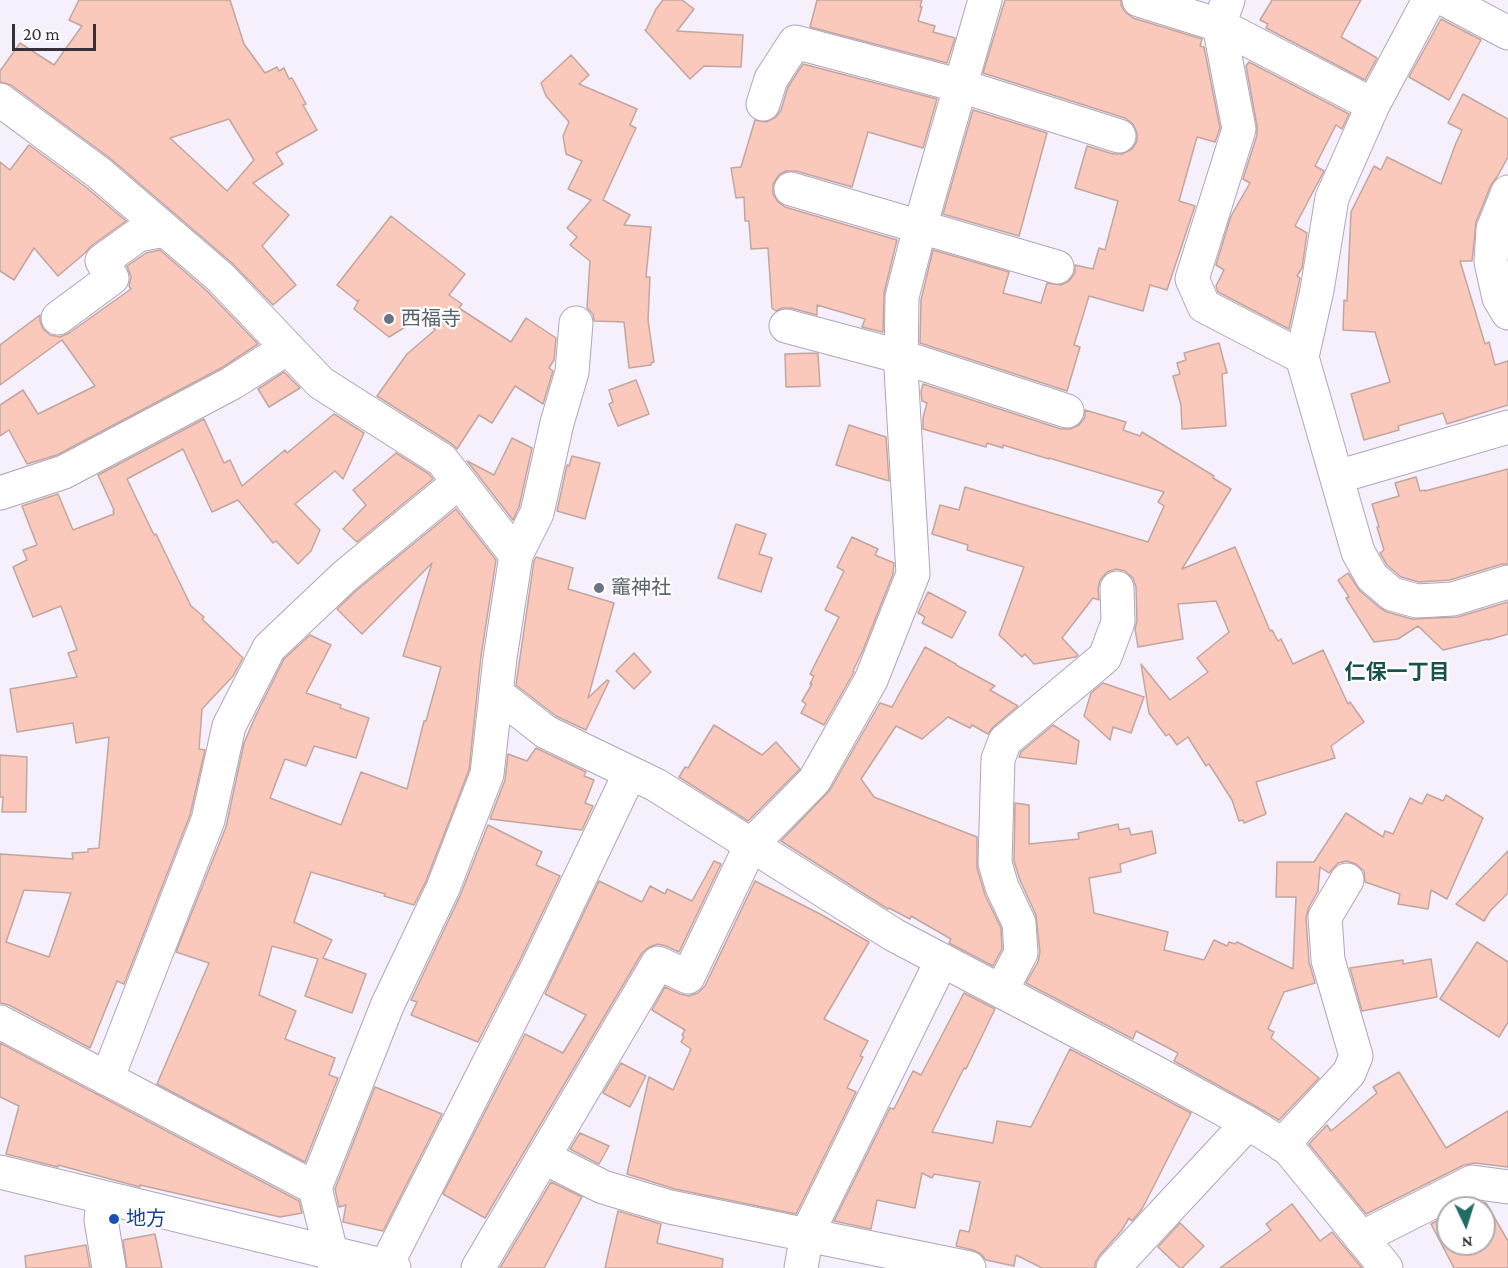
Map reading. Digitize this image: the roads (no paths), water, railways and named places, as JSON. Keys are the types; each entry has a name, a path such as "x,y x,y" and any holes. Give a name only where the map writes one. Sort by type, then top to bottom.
{"street":[{"path":"478,1268 658,963 688,977 751,845 814,781 871,680 913,574 902,357 903,297 920,227 985,0"},
{"path":"1139,0 1224,13 1373,105"},
{"path":"1429,0 1373,105 1332,198 1317,290 1302,357 1358,552 1372,577 1392,594 1417,602 1453,599 1508,582"},
{"path":"1446,0 1508,33"},
{"path":"1224,13 1239,129 1192,279 1204,306 1302,357"},
{"path":"763,104 771,79 795,42 961,86 1119,136"},
{"path":"0,100 99,173 220,277 321,383 442,460 516,555"},
{"path":"791,189 1057,267"},
{"path":"1508,192 1492,229 1491,262 1499,298 1508,313"},
{"path":"58,318 112,278 102,261 138,235 165,230"},
{"path":"334,1261 315,1188 387,1006 443,888 487,774 516,555 537,513 557,423 572,372 576,323"},
{"path":"786,326 902,357 1067,411"},
{"path":"0,493 64,472 232,383 287,348"},
{"path":"1337,477 1508,427"},
{"path":"107,1079 208,820 229,726 269,648 345,576 459,482"},
{"path":"1001,991 1021,953 1020,923 1002,887 995,863 998,759 1005,741 1105,657 1118,622 1117,588"},
{"path":"496,693 546,732 656,785 894,935 1151,1070 1248,1123 1288,1148 1386,1268"},
{"path":"0,1172 334,1261 390,1267 630,773"},
{"path":"1282,1145 1349,1073 1356,1056 1328,960 1325,918 1347,880"},
{"path":"801,1268 807,1234 942,960"},
{"path":"0,1022 315,1188"},
{"path":"1113,1268 1248,1123"},
{"path":"543,1157 603,1186 670,1207 969,1268"},
{"path":"1361,1238 1472,1182 1508,1187"},
{"path":"103,1198 101,1220 109,1268"}],"place":[{"name":"西福寺","path":"389,319"},
{"name":"竈神社","path":"599,588"},
{"name":"地方","path":"114,1219"}],"district":[{"name":"仁保一丁目","path":"1397,673"}]}
